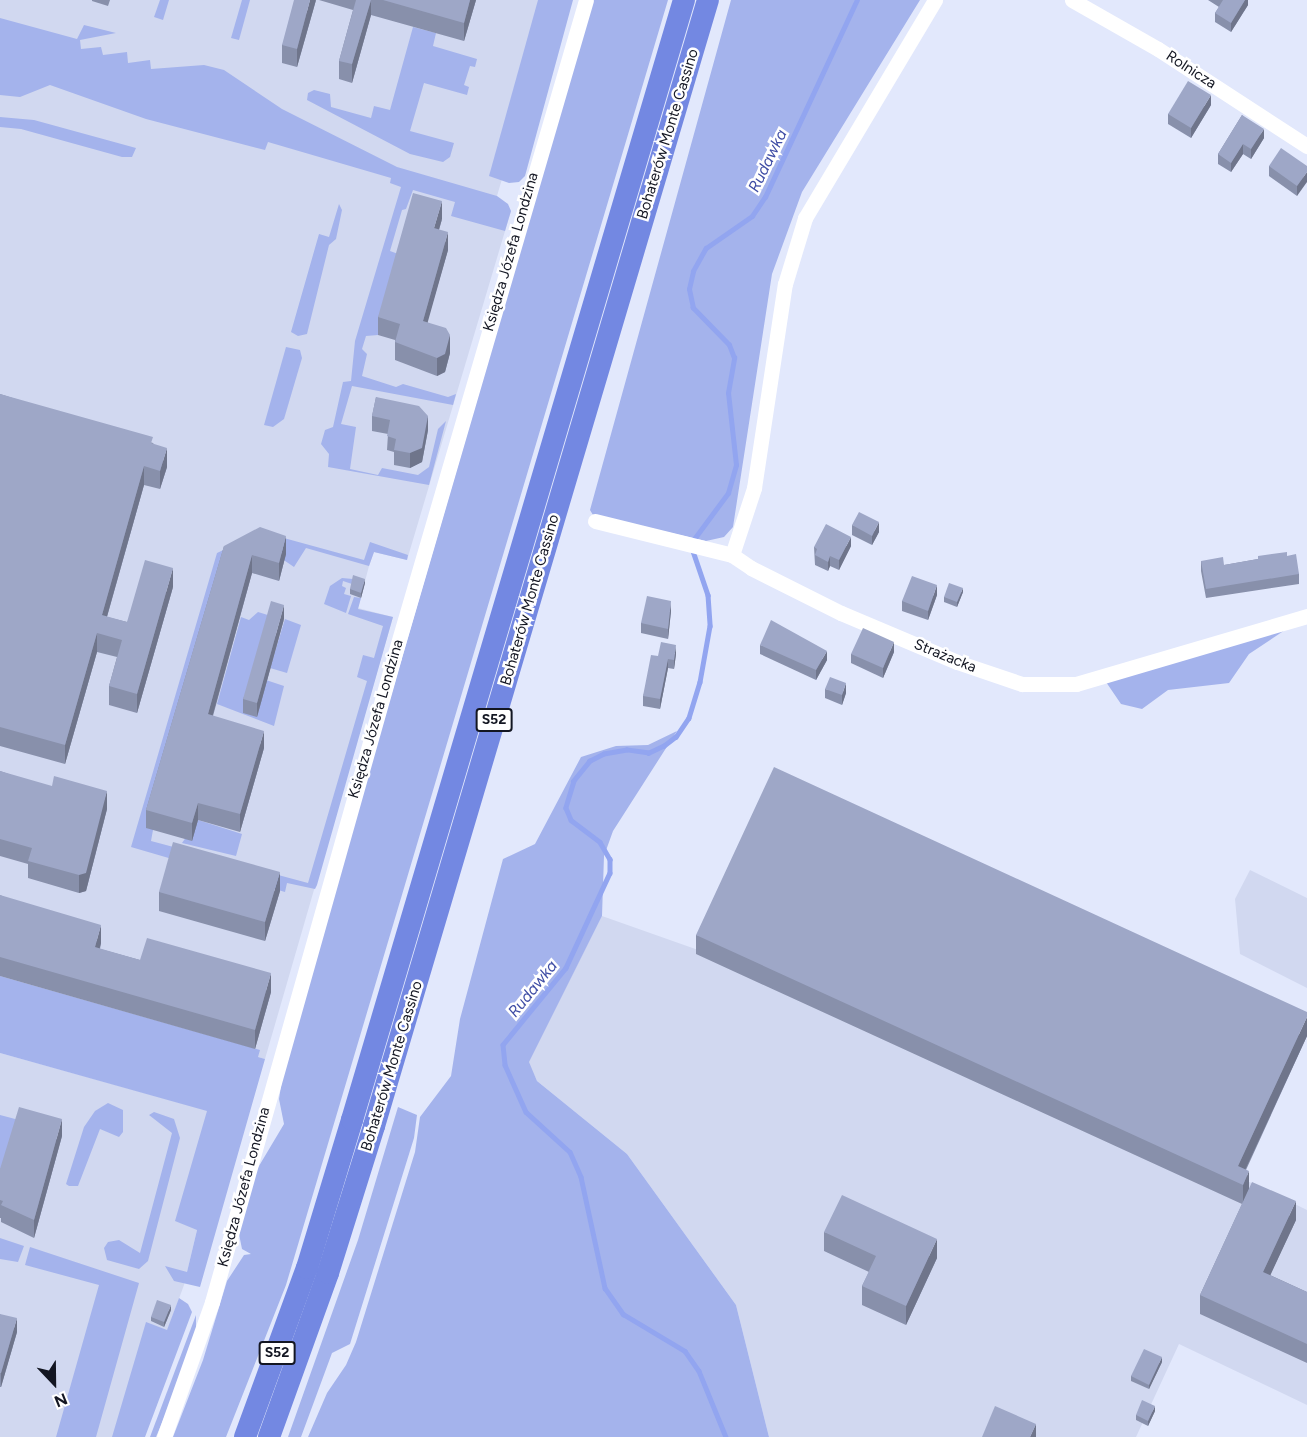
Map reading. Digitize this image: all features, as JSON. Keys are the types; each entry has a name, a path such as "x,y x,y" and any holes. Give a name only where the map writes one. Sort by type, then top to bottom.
{"highway":[{"name":"Bohaterów Monte Cassino","path":"244,1437 303,1279 335,1177 684,0"},
{"name":"Bohaterów Monte Cassino","path":"269,1437 321,1293 374,1126 708,0"}],"street":[{"name":"Księdza Józefa Londzina","path":"164,1437 212,1302 394,657 586,0"},
{"path":"732,555 754,488 785,284 805,218 935,0"},
{"name":"Rolnicza","path":"1072,0 1158,49 1307,146"},
{"name":"Strażacka","path":"595,521 732,555 751,568 841,613 957,662 1022,684 1076,684 1307,616"}],"shaded area":[{"path":"0,0 555,0 494,206 511,211 407,560 374,552 369,566 358,608 393,617 265,1059 159,1029 0,995"},
{"path":"160,0 169,0 163,20 154,17"},
{"path":"242,0 250,0 239,40 231,38"},
{"path":"538,0 573,0 525,176 519,182 509,183 489,176"},
{"path":"593,0 668,0 286,1285 226,1437 173,1437 203,1360 227,1281 244,1255 251,1254 242,1249 239,1234 256,1171 284,1124 279,1099 285,1061"},
{"path":"731,0 920,0 802,192 772,274 733,527 724,537 706,541 593,515 590,510"},
{"path":"0,18 77,39 84,25 116,33 80,40 81,49 101,47 103,55 127,52 128,63 150,60 151,69 204,65 224,70 282,109 397,167 497,196 508,204 511,211 505,231 451,216 455,202 413,190 406,209 402,210 390,251 401,255 378,335 366,336 362,349 367,354 362,376 396,387 403,384 448,397 456,394 453,405 352,386 341,424 356,427 350,469 378,475 382,468 418,475 429,467 438,429 446,421 429,485 328,467 329,454 321,444 325,430 333,427 343,382 351,381 355,341 401,187 390,183 391,178 268,142 265,150 146,119 50,85 20,97 0,95"},
{"path":"413,27 436,33 433,46 477,59 475,67 470,66 464,85 469,87 467,95 424,83 410,131 454,143 450,157 443,162 410,154 307,100 308,93 314,90 330,94 331,107 371,118 374,106 390,110"},
{"path":"0,117 34,120 136,148 132,157 122,157 21,129 0,127"},
{"path":"339,204 342,210 336,239 329,245 307,334 298,336 291,332 319,234 329,237"},
{"path":"286,347 300,350 302,358 284,419 273,427 264,425"},
{"path":"262,532 364,560 370,542 408,555 407,560 374,552 369,566 306,548 294,567 260,544 153,830 151,841 308,883 367,681 357,677 363,655 374,658 383,626 348,614 354,597 361,598 358,609 393,617 315,889 287,883 285,892 131,847 217,553"},
{"path":"342,578 353,579 352,584 343,581 342,586 346,588 344,594 351,596 346,613 324,604 330,586"},
{"path":"258,612 271,616 257,717 266,680 284,686 274,726 217,704 241,617 249,620"},
{"path":"285,619 301,625 287,673 270,668"},
{"path":"1294,624 1249,654 1229,683 1168,690 1142,709 1121,704 1106,682"},
{"path":"677,731 613,831 604,856 602,916 529,1062 537,1081 627,1154 736,1305 769,1437 308,1437 327,1393 346,1365 356,1342 415,1152 420,1117 451,1076 460,1019 503,859 535,844 581,757 616,746 648,745"},
{"path":"198,820 242,834 236,856 182,843"},
{"path":"1250,870 1307,898 1307,988 1240,954 1235,899"},
{"path":"602,916 857,1006 1130,1124 1307,1210 1307,1405 1179,1344 1136,1437 769,1437 736,1305 627,1154 537,1081 528,1062"},
{"path":"0,976 260,1050 258,1057 265,1059 200,1287 174,1281 165,1266 187,1272 197,1230 175,1221 207,1111 0,1053"},
{"path":"0,1053 224,1115 184,1285 128,1437 0,1437"},
{"path":"108,1103 123,1110 123,1132 119,1137 100,1129 78,1186 69,1186 66,1184 84,1127 95,1111"},
{"path":"398,1107 417,1115 414,1138 350,1344 332,1353 301,1437 288,1437 358,1240"},
{"path":"154,1112 174,1119 180,1138 148,1261 139,1269 107,1260 104,1248 108,1242 119,1240 140,1253 172,1133 149,1115"},
{"path":"0,1115 19,1120 0,1186"},
{"path":"0,1238 24,1246 18,1262 0,1259"},
{"path":"30,1247 139,1283 96,1437 56,1437 99,1285 25,1265"},
{"path":"179,1298 188,1304 192,1312 145,1437 112,1437 146,1322 167,1330"},
{"path":"196,1315 196,1330 176,1389 156,1437 150,1437"}],"building":[{"path":"294,0 310,0 297,49 282,45"},
{"path":"356,0 371,0 352,64 339,61"},
{"path":"383,0 470,0 464,23"},
{"path":"1223,0 1245,0 1231,23 1215,13"},
{"path":"1188,81 1211,95 1191,128 1168,114"},
{"path":"1242,115 1264,129 1251,149 1243,144 1231,163 1218,154"},
{"path":"1281,148 1307,166 1307,172 1297,186 1269,166"},
{"path":"413,193 442,201 434,228 448,232 423,321 446,328 450,335 445,354 437,358 395,342 400,324 378,317"},
{"path":"0,394 153,437 151,443 167,448 160,471 144,466 102,615 127,622 145,560 173,568 137,694 109,686 122,640 97,633 65,745 0,727"},
{"path":"376,397 419,406 428,416 422,448 410,453 394,450 396,439 387,436 390,420 372,416"},
{"path":"859,512 879,522 872,536 852,525"},
{"path":"826,524 851,537 839,560 830,556 828,562 815,555 817,549 814,547"},
{"path":"260,527 286,536 279,563 252,555 208,714 264,731 240,814 198,803 192,823 146,810 224,546"},
{"path":"1287,552 1287,556 1296,554 1299,574 1206,589 1201,561 1223,557 1224,565 1258,559 1258,556"},
{"path":"353,575 365,579 361,593 350,589"},
{"path":"912,576 937,585 928,611 902,601"},
{"path":"949,583 963,588 957,602 944,597"},
{"path":"647,596 671,601 668,629 641,623"},
{"path":"271,601 284,605 257,703 243,699"},
{"path":"771,620 827,651 816,670 760,645"},
{"path":"863,628 894,642 883,668 851,654"},
{"path":"661,642 676,645 674,660 668,659 660,699 643,696 651,655 658,656"},
{"path":"830,677 846,683 842,695 825,689"},
{"path":"774,767 1307,1012 1307,1017 1238,1166 1249,1171 1243,1185 696,935"},
{"path":"0,771 52,786 54,776 107,791 86,873 79,875 28,861 32,848 0,839"},
{"path":"173,842 280,872 265,922 159,892"},
{"path":"0,895 101,925 95,947 140,960 147,938 271,973 255,1030 0,957"},
{"path":"19,1107 62,1119 34,1220 1,1205 3,1201 0,1200 0,1169"},
{"path":"1252,1182 1296,1201 1263,1272 1307,1292 1307,1344 1200,1295"},
{"path":"842,1195 937,1239 906,1306 862,1286 876,1256 824,1232"},
{"path":"157,1300 171,1305 164,1322 151,1317"},
{"path":"0,1314 17,1318 1,1373 0,1373"},
{"path":"1144,1349 1162,1357 1149,1385 1131,1376"},
{"path":"1142,1400 1155,1406 1148,1421 1136,1415"},
{"path":"995,1406 1036,1424 1030,1437 982,1437"}],"waterway":[{"name":"Rudawka","path":"694,539 728,493 736,465 728,393 734,358 729,345 693,308 689,289 693,271 706,248 752,216 765,197 857,0"},
{"name":"Rudawka","path":"692,548 708,595 710,626 700,682 689,718 676,737 664,746 649,753 627,750 604,754 590,761 574,781 566,808 571,820 600,842 610,859 610,873 566,968 503,1045 505,1065 526,1112 570,1152 581,1177 605,1288 623,1314 685,1351 699,1371 726,1437"}]}
